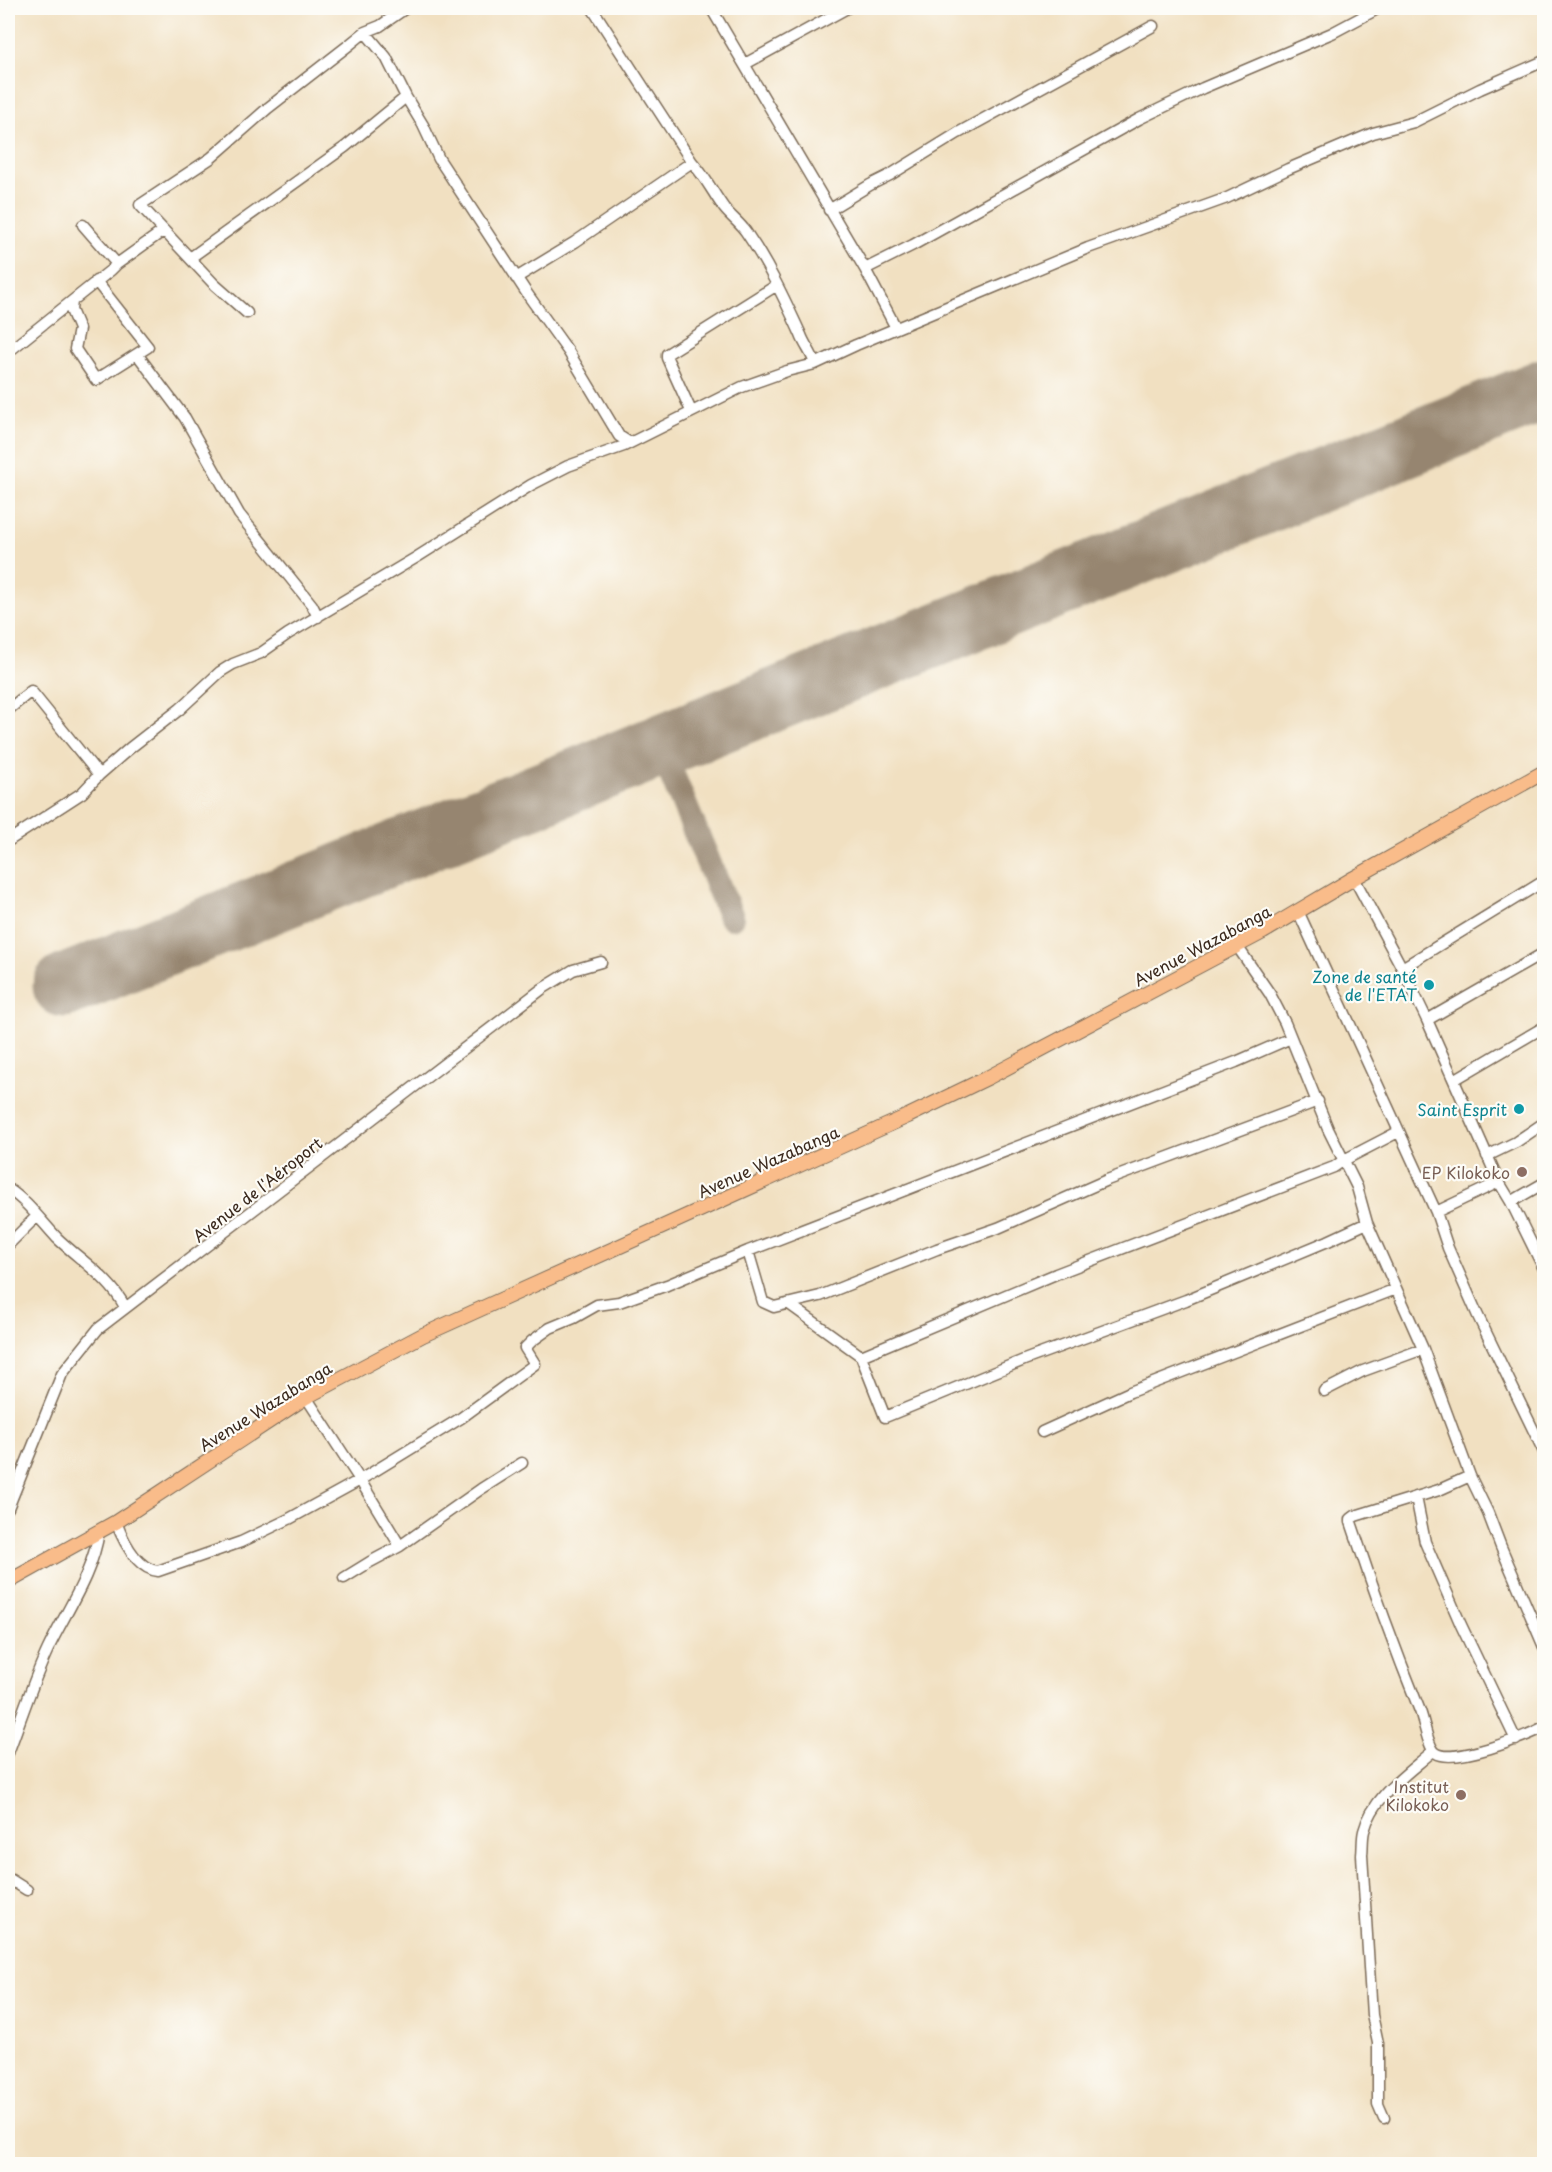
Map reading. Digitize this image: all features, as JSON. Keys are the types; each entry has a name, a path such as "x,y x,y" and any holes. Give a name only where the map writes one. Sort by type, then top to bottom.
{"main road":[{"name":"Avenue Wazabanga","path":"8,1582 116,1522 306,1397 423,1335 979,1082 1237,946 1545,772"}],"street":[{"path":"247,313 214,284 140,205 211,158 268,108 365,32 380,26 406,8"},
{"path":"592,8 692,162 701,171 727,211 745,229 777,285 805,345 813,355 815,364"},
{"path":"711,8 865,269 896,328"},
{"path":"745,64 847,8"},
{"path":"865,269 913,245 1139,119 1203,88 1332,33 1379,8"},
{"path":"829,210 958,133 1153,26"},
{"path":"365,32 386,57 439,159 516,278 568,351 619,436 630,442"},
{"path":"8,841 81,793 220,672 261,653 288,634 531,485 568,466 630,442 742,387 815,364 1088,248 1227,198 1373,133 1414,122 1480,89 1545,61"},
{"path":"190,258 345,147 406,97"},
{"path":"516,278 575,242 692,162"},
{"path":"83,225 117,264"},
{"path":"8,352 117,264 163,231"},
{"path":"72,301 71,310 79,329 75,349 96,380 148,347 96,281"},
{"path":"691,411 667,354 777,285"},
{"path":"137,354 185,418 239,514 312,605 318,617"},
{"path":"8,710 31,691 99,775"},
{"path":"1354,878 1427,1020 1499,1182 1543,1261"},
{"path":"1402,968 1545,881"},
{"path":"1298,911 1436,1212 1448,1248 1478,1316 1545,1452"},
{"path":"1237,946 1270,994 1291,1038 1328,1129 1357,1187 1367,1223 1423,1349 1470,1476 1545,1647"},
{"path":"1427,1020 1545,953"},
{"name":"Avenue de l'Aéroport","path":"8,1508 62,1374 98,1329 542,989 573,970 601,962"},
{"path":"1454,1080 1545,1027"},
{"path":"116,1522 124,1543 151,1570 158,1571 241,1542 360,1480 461,1418 535,1364 526,1352 526,1346 550,1328 597,1305 619,1302 667,1285 748,1251 1236,1062 1291,1038"},
{"path":"748,1251 763,1302 774,1307 820,1296 937,1249 998,1228 1107,1180 1318,1101"},
{"path":"1487,1156 1545,1124"},
{"path":"861,1356 998,1297 1334,1167 1398,1132"},
{"path":"1436,1212 1499,1182"},
{"path":"1511,1202 1545,1183"},
{"path":"8,1189 114,1288 125,1307"},
{"path":"8,1245 37,1215"},
{"path":"789,1304 861,1356 885,1417 1024,1360 1186,1300 1367,1223"},
{"path":"1042,1432 1131,1392 1396,1289"},
{"path":"1324,1391 1363,1371 1423,1349"},
{"path":"306,1397 400,1546"},
{"path":"344,1578 400,1546 522,1463"},
{"path":"1470,1476 1439,1490 1356,1516 1351,1519 1351,1522 1384,1622 1433,1751 1445,1757 1504,1745 1545,1727"},
{"path":"1416,1497 1425,1542 1461,1625 1516,1740"},
{"path":"8,1753 47,1652 90,1566 99,1531"},
{"path":"1383,2118 1378,2104 1378,2043 1372,2015 1362,1855 1364,1832 1372,1813 1387,1791 1433,1751"},
{"path":"8,1878 27,1890"}],"taxiway":[{"path":"660,746 731,917"}],"runway":[{"path":"64,986 1544,390"}],"place":[{"name":"Zone de santé de l'ETAT","path":"1429,985"},
{"name":"Saint Esprit","path":"1519,1109"},
{"name":"EP Kilokoko","path":"1522,1172"},
{"name":"Institut Kilokoko","path":"1461,1795"}]}
